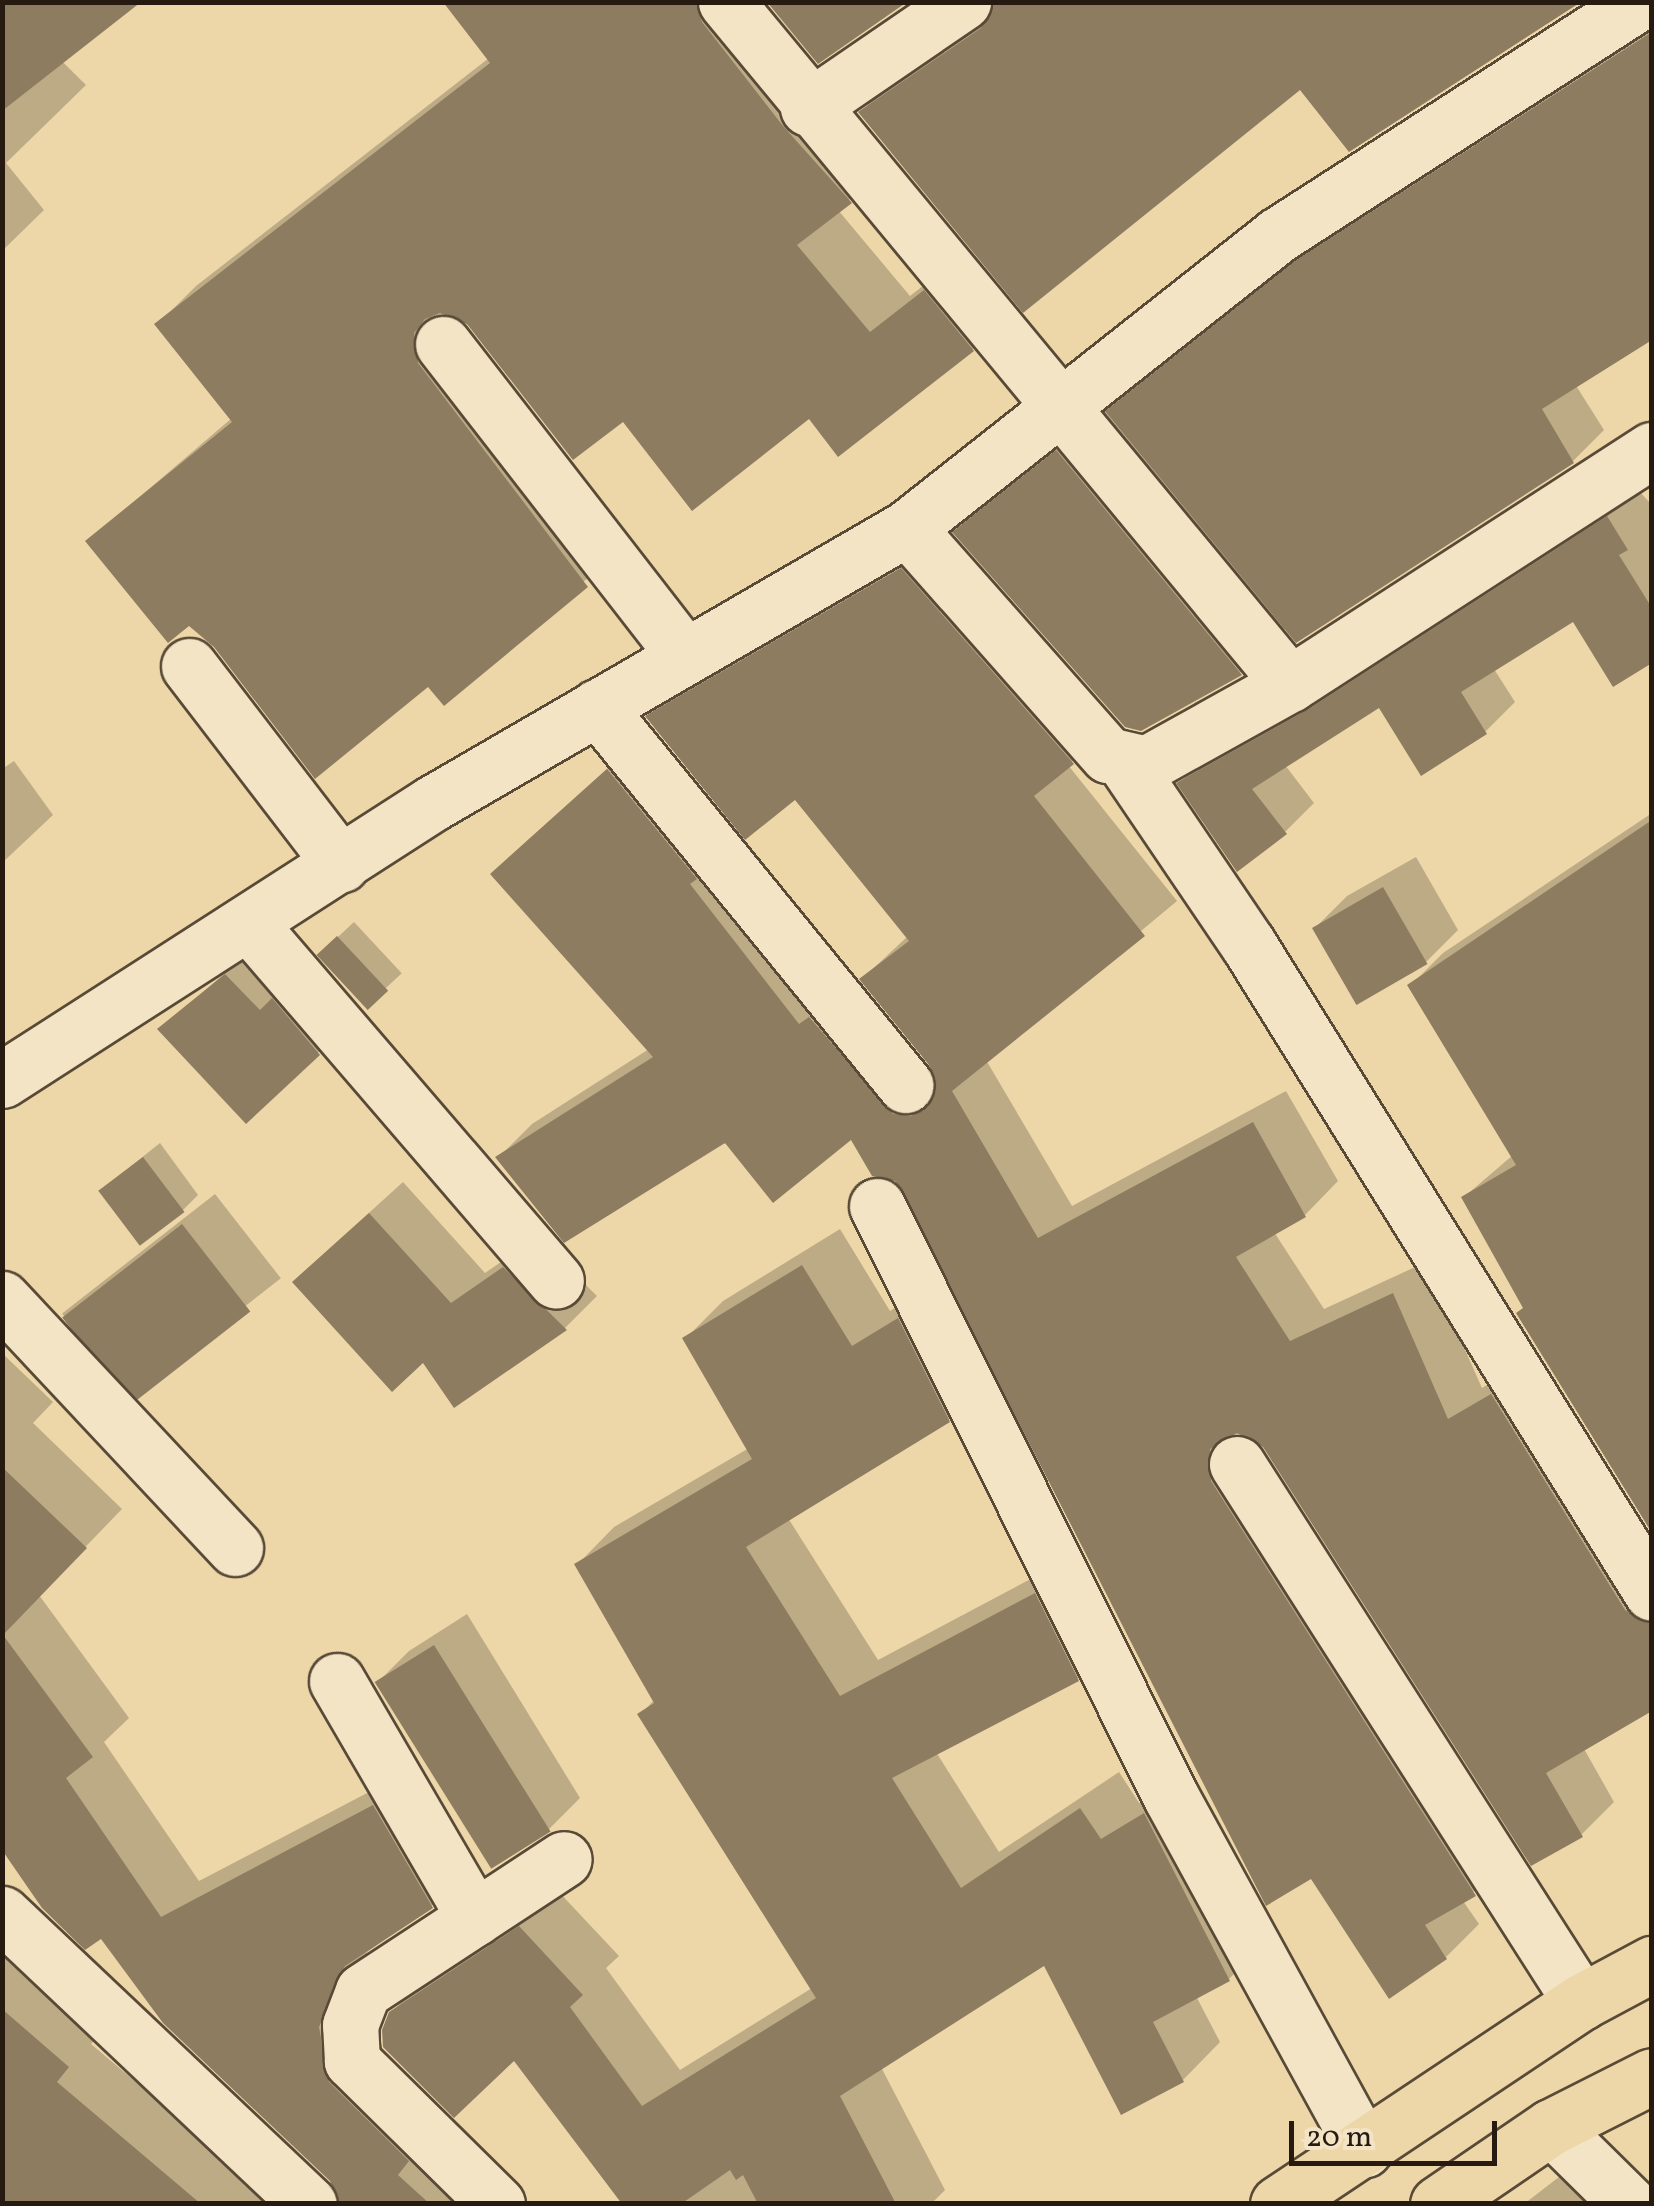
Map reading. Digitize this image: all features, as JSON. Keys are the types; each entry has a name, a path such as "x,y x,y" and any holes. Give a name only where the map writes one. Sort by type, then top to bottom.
{"main road":[{"path":"1278,2204 1581,2002 1652,1964"},
{"path":"1438,2204 1550,2127 1652,2076"}],"street":[{"path":"726,2 808,108 1061,404 1290,684"},
{"path":"808,108 963,2"},
{"path":"2,1080 597,707 907,528 1278,234 1640,2"},
{"path":"443,344 684,656"},
{"path":"1126,764 1163,757 1290,684 1652,450"},
{"path":"907,528 1108,755 1126,764 1248,944 1652,1594"},
{"path":"189,666 341,864"},
{"path":"597,707 905,1086"},
{"path":"250,925 556,1281"},
{"path":"878,1206 1171,1796 1364,2150"},
{"path":"2,1299 235,1548"},
{"path":"1237,1464 1581,2002"},
{"path":"337,1681 475,1918"},
{"path":"497,2204 352,2061 350,2025 363,1991 564,1859"},
{"path":"2,1914 308,2204"},
{"path":"1550,2127 1630,2204"}],"building":[{"path":"2,2 141,2 2,111"},
{"path":"443,2 696,2 702,22 783,126 852,203 797,245 870,332 924,290 974,351 838,457 809,419 692,511 623,422 573,460 467,324 440,313 425,319 414,333 418,363 588,587 444,706 428,687 315,779 214,647 189,626 168,643 85,541 232,422 154,324 490,63"},
{"path":"767,2 907,2 818,64"},
{"path":"994,2 1581,2 1349,152 1300,90 1023,313 858,112 981,28"},
{"path":"1652,32 1652,340 1542,409 1574,463 1296,643 1105,411 1296,260"},
{"path":"1056,450 1242,675 1141,731 1125,727 952,532"},
{"path":"1607,516 1628,550 1619,555 1652,608 1652,663 1613,687 1573,622 1461,692 1487,734 1421,776 1379,708 1252,789 1287,834 1237,872 1176,783 1307,710"},
{"path":"901,568 1074,764 1034,796 1145,936 952,1091 1038,1238 1253,1122 1306,1217 1236,1257 1290,1341 1393,1293 1448,1419 1491,1394 1625,1610 1652,1624 1652,1711 1546,1773 1583,1837 1531,1866 1263,1447 1237,1433 1210,1449 1211,1481 1476,1896 1425,1925 1447,1959 1389,1999 1311,1879 1266,1906 895,1181 872,1176 851,1140 773,1203 725,1143 564,1243 495,1157 653,1057 490,874 607,769 697,879 690,884 799,1024 809,1017 893,1114 911,1116 934,1097 929,1065 859,979 909,941 795,800 745,840 645,716"},
{"path":"1652,820 1652,1533 1516,1313 1523,1308 1461,1197 1516,1165 1407,985"},
{"path":"1383,887 1428,964 1356,1005 1312,928"},
{"path":"337,936 388,991 368,1010 317,955"},
{"path":"225,974 260,1010 272,998 320,1055 246,1124 157,1029"},
{"path":"143,1157 185,1212 140,1246 98,1191"},
{"path":"369,1213 451,1303 503,1267 567,1330 454,1408 423,1363 392,1392 292,1282"},
{"path":"182,1224 250,1311 131,1405 62,1318"},
{"path":"802,1265 852,1346 898,1318 950,1422 746,1547 840,1696 1035,1593 1079,1681 892,1778 961,1888 1080,1808 1101,1839 1144,1813 1230,1981 1153,2022 1184,2082 1121,2115 1044,1966 840,2096 896,2204 758,2204 743,2175 736,2180 730,2170 681,2204 622,2204 514,2061 454,2118 383,2047 382,2030 389,2012 519,1926 583,1995 570,2007 642,2106 816,1998 637,1714 654,1703 574,1564 752,1459 682,1338"},
{"path":"2,1467 87,1548 3,1635 93,1757 66,1778 161,1917 373,1805 433,1908 345,1966 319,2027 329,2082 409,2161 398,2175 430,2204 339,2204 330,2181 163,2023 101,1939 85,1950 42,1908 2,1850"},
{"path":"434,1645 551,1832 491,1869 375,1682"},
{"path":"2,2009 69,2067 57,2082 201,2204 2,2204"}]}
